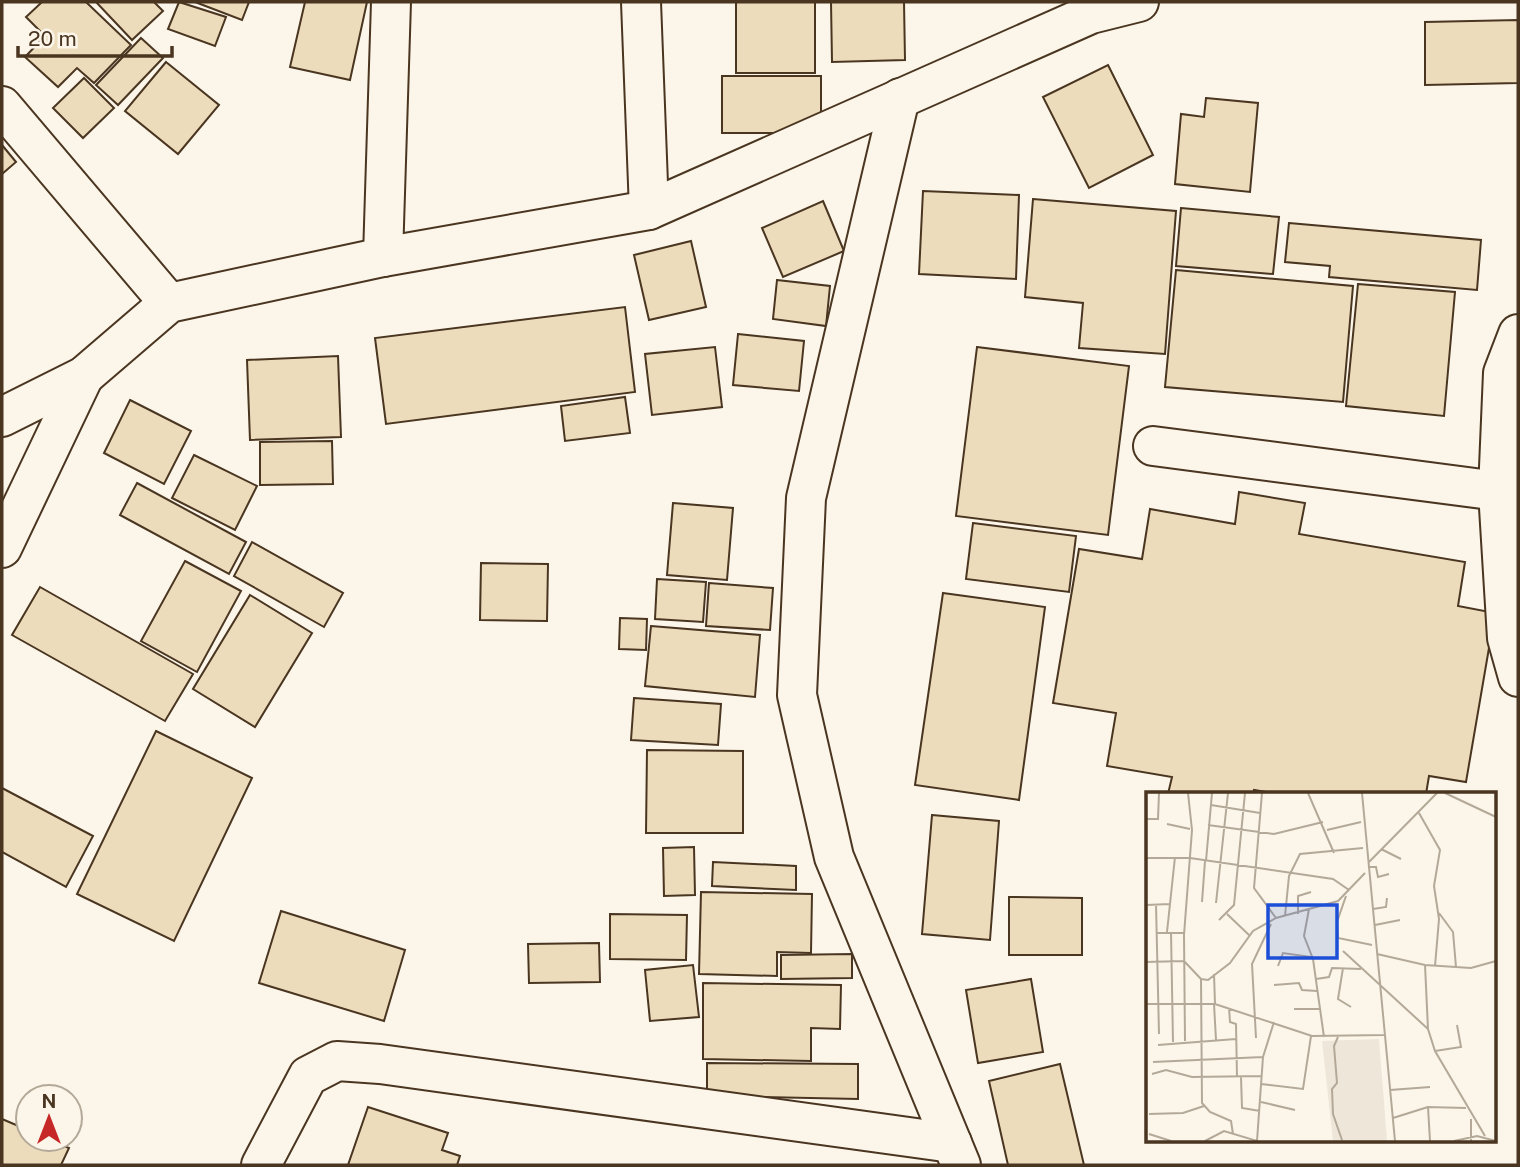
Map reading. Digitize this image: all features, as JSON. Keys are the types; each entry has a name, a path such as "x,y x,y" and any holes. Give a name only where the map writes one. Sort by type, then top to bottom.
{"street":[{"path":"383,257 391,2"},
{"path":"640,2 649,210"},
{"path":"2,417 84,376 169,303 383,257 649,210 1091,14 1139,2"},
{"path":"900,98 806,498 797,695 834,857 956,1154"},
{"path":"2,106 169,303"},
{"path":"1518,334 1503,373 1498,491 1507,638 1518,677"},
{"path":"2,548 84,376"},
{"path":"1153,446 1498,491"},
{"path":"261,1165 309,1076 337,1061 394,1066 956,1154"}],"building":[{"path":"42,2 86,2 131,45 94,83 77,68 58,87 25,57 45,36 26,17"},
{"path":"96,2 154,2 163,11 132,40"},
{"path":"179,2 226,17 215,46 168,29"},
{"path":"195,2 249,2 242,20"},
{"path":"305,2 367,2 350,80 290,67"},
{"path":"736,2 815,2 815,73 736,73"},
{"path":"831,2 904,2 905,60 832,62"},
{"path":"1518,20 1518,83 1425,85 1425,22"},
{"path":"141,38 163,58 118,105 96,85"},
{"path":"166,62 219,105 178,154 125,111"},
{"path":"1108,65 1153,155 1089,188 1043,97"},
{"path":"722,76 821,76 821,133 722,133"},
{"path":"84,78 114,108 83,138 53,108"},
{"path":"1206,98 1258,103 1250,192 1175,184 1181,114 1204,117"},
{"path":"2,145 16,162 2,174"},
{"path":"923,191 1019,195 1016,279 919,274"},
{"path":"1033,199 1176,211 1165,354 1079,348 1083,303 1025,297"},
{"path":"823,201 844,251 783,277 762,228"},
{"path":"1181,208 1279,217 1273,274 1176,266"},
{"path":"1289,223 1481,240 1477,290 1329,277 1330,266 1285,262"},
{"path":"691,241 706,307 649,320 634,255"},
{"path":"1176,270 1353,286 1343,402 1165,387"},
{"path":"777,280 830,286 826,326 773,319"},
{"path":"1358,284 1455,292 1444,416 1346,406"},
{"path":"625,307 635,392 386,424 375,338"},
{"path":"738,334 804,341 799,391 733,385"},
{"path":"715,347 722,407 652,415 645,354"},
{"path":"977,347 1129,366 1108,535 956,516"},
{"path":"338,356 341,437 250,440 247,360"},
{"path":"625,397 630,433 565,441 561,406"},
{"path":"130,400 191,431 164,484 104,453"},
{"path":"332,441 333,484 260,485 260,442"},
{"path":"194,455 257,486 235,530 172,498"},
{"path":"137,483 246,542 229,574 120,515"},
{"path":"1239,492 1305,503 1299,534 1465,562 1458,606 1495,613 1466,782 1429,776 1426,792 1168,792 1172,777 1107,766 1116,713 1053,703 1079,549 1142,559 1150,509 1235,524"},
{"path":"673,503 733,508 727,580 667,575"},
{"path":"973,523 1076,536 1069,592 966,579"},
{"path":"252,542 343,593 324,627 234,576"},
{"path":"185,561 241,591 197,672 141,641"},
{"path":"481,563 548,564 547,621 480,620"},
{"path":"657,579 706,582 703,622 655,619"},
{"path":"709,583 773,588 770,630 706,626"},
{"path":"40,587 193,674 165,721 12,635"},
{"path":"943,593 1045,607 1019,800 915,785"},
{"path":"250,595 312,633 255,727 193,689"},
{"path":"620,618 647,619 646,650 619,649"},
{"path":"651,626 760,635 755,697 645,686"},
{"path":"634,698 721,704 718,745 631,740"},
{"path":"156,731 252,778 174,941 77,894"},
{"path":"647,750 743,751 743,833 646,833"},
{"path":"2,788 93,836 66,887 2,852"},
{"path":"932,815 999,821 990,940 922,934"},
{"path":"694,847 695,895 664,896 663,848"},
{"path":"713,862 796,866 796,890 712,886"},
{"path":"701,892 812,894 811,953 777,952 777,976 699,974"},
{"path":"1009,897 1082,898 1082,955 1009,955"},
{"path":"281,911 405,950 384,1021 259,983"},
{"path":"610,914 687,915 686,960 610,959"},
{"path":"599,943 600,982 529,983 528,944"},
{"path":"852,954 852,978 781,979 781,955"},
{"path":"693,965 699,1017 650,1021 645,970"},
{"path":"1031,979 1043,1052 978,1063 966,990"},
{"path":"703,983 841,985 840,1029 811,1028 811,1061 703,1059"},
{"path":"707,1063 858,1064 858,1099 707,1096"},
{"path":"1060,1064 1084,1165 1008,1165 989,1081"},
{"path":"368,1107 448,1133 442,1150 460,1156 457,1165 348,1165"},
{"path":"2,1119 14,1124 14,1153 67,1153 61,1165 2,1165"}]}
